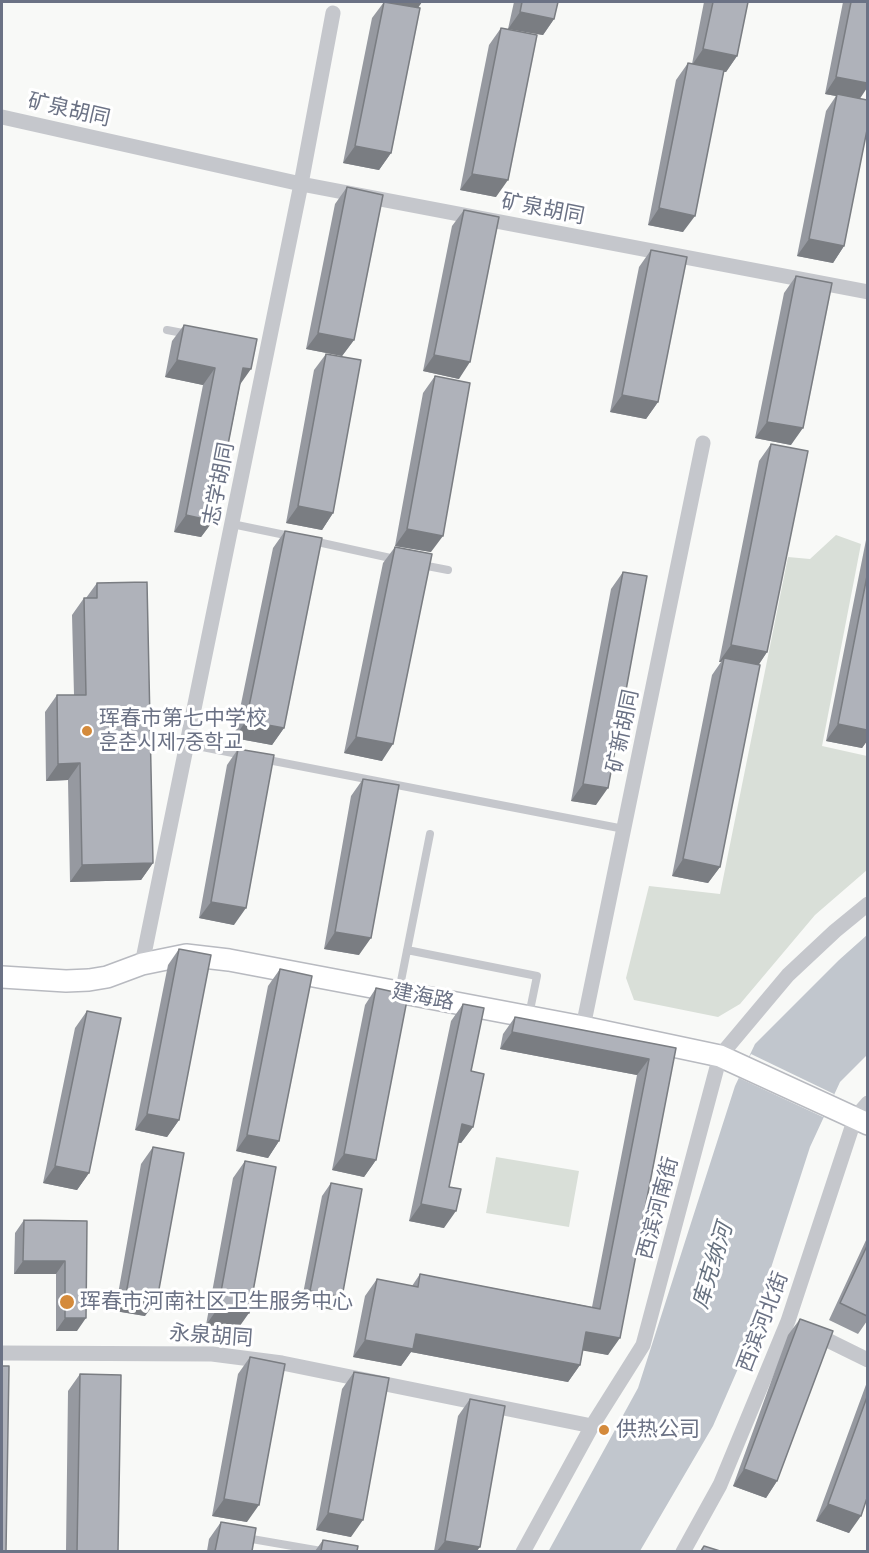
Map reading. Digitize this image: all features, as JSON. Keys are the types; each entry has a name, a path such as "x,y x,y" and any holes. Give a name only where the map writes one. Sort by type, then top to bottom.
{"street":[{"name":"志学胡同","path":"142,964 232,524 261,349 301,184 333,13"},
{"name":"矿泉胡同","path":"2,117 301,184 867,292"},
{"name":"矿新胡同","path":"583,1028 703,443"},
{"name":"西滨河南街","path":"523,1551 592,1426 643,1345 720,1056 788,975 867,904"},
{"name":"建海路","path":"2,977 89,980 107,977 142,964 186,955 229,960 720,1056 858,1114"},
{"name":"西滨河北街","path":"682,1551 720,1485 788,1320 858,1114"},
{"path":"788,1320 867,1360"},
{"name":"永泉胡同","path":"2,1353 212,1354 282,1363 592,1426"}],"lane":[{"path":"167,330 200,337"},
{"path":"232,524 403,561"},
{"path":"414,563 448,570"},
{"path":"187,744 624,829"},
{"path":"399,992 430,834"},
{"path":"407,950 537,976 529,1017"},
{"path":"237,1537 327,1551"}],"shaded area":[{"path":"836,535 861,544 822,746 867,756 867,870 815,915 740,1004 718,1017 634,1000 626,978 649,886 720,894 788,557 810,559"},
{"path":"496,1157 579,1171 569,1227 486,1213"}],"water":[{"name":"库克纳河","path":"867,935 867,1055 840,1082 810,1147 740,1364 713,1426 640,1551 548,1552 638,1388 735,1086 755,1044"}],"pier":[{"path":"751,1054 834,1094 823,1117 739,1078"}],"building":[{"path":"384,2 420,8 391,153 355,146"},
{"path":"522,2 558,2 554,19 520,12"},
{"path":"713,2 748,2 737,56 703,49"},
{"path":"851,2 867,2 867,83 836,77"},
{"path":"501,28 537,35 508,180 472,174"},
{"path":"688,63 724,70 695,216 659,208"},
{"path":"837,94 867,100 867,130 844,246 809,239"},
{"path":"347,187 383,195 354,340 318,333"},
{"path":"464,210 499,217 470,362 434,355"},
{"path":"651,250 687,257 658,402 622,395"},
{"path":"796,276 832,283 803,428 767,422"},
{"path":"184,325 257,339 251,369 243,368 213,521 186,515 215,368 177,360"},
{"path":"326,354 361,360 333,513 298,506"},
{"path":"435,376 470,383 443,536 407,529"},
{"path":"771,444 808,451 767,652 731,645"},
{"path":"285,531 322,538 284,728 246,721"},
{"path":"395,547 432,554 393,744 356,737"},
{"path":"623,572 647,576 608,788 583,784"},
{"path":"867,576 867,730 838,724"},
{"path":"147,582 153,863 82,865 80,763 58,764 57,695 86,695 84,598 97,598 97,583"},
{"path":"724,658 760,665 720,867 683,859"},
{"path":"238,749 274,755 246,908 211,902"},
{"path":"363,779 399,785 371,938 335,932"},
{"path":"179,949 211,955 179,1120 147,1114"},
{"path":"280,969 312,976 279,1141 247,1135"},
{"path":"376,988 408,995 376,1160 344,1154"},
{"path":"463,1004 484,1008 471,1071 484,1074 473,1127 462,1124 449,1187 461,1189 456,1211 421,1204"},
{"path":"87,1011 121,1018 89,1173 55,1166"},
{"path":"515,1017 676,1048 620,1338 586,1332 580,1365 416,1334 413,1349 365,1340 377,1279 418,1287 420,1274 600,1309 649,1059 512,1032"},
{"path":"153,1147 184,1153 157,1300 126,1294"},
{"path":"245,1161 276,1167 249,1313 218,1308"},
{"path":"331,1183 362,1189 342,1297 310,1291"},
{"path":"24,1220 87,1221 86,1318 65,1318 65,1261 23,1261"},
{"path":"867,1246 867,1316 840,1303"},
{"path":"800,1319 833,1331 777,1481 744,1469"},
{"path":"250,1357 285,1364 259,1505 224,1499"},
{"path":"2,1366 9,1366 6,1551 2,1551"},
{"path":"354,1372 389,1378 363,1520 328,1513"},
{"path":"80,1374 121,1375 118,1551 77,1551"},
{"path":"867,1397 867,1498 861,1516 828,1504"},
{"path":"470,1399 505,1406 480,1547 445,1541"},
{"path":"221,1522 256,1528 252,1551 215,1551"},
{"path":"323,1540 358,1546 357,1551 321,1551"},
{"path":"704,1546 720,1551 701,1551"}],"place":[{"name":"珲春市第七中学校 훈춘시제7중학교","path":"87,731"},
{"name":"珲春市河南社区卫生服务中心","path":"67,1302"},
{"name":"供热公司","path":"604,1430"}]}
